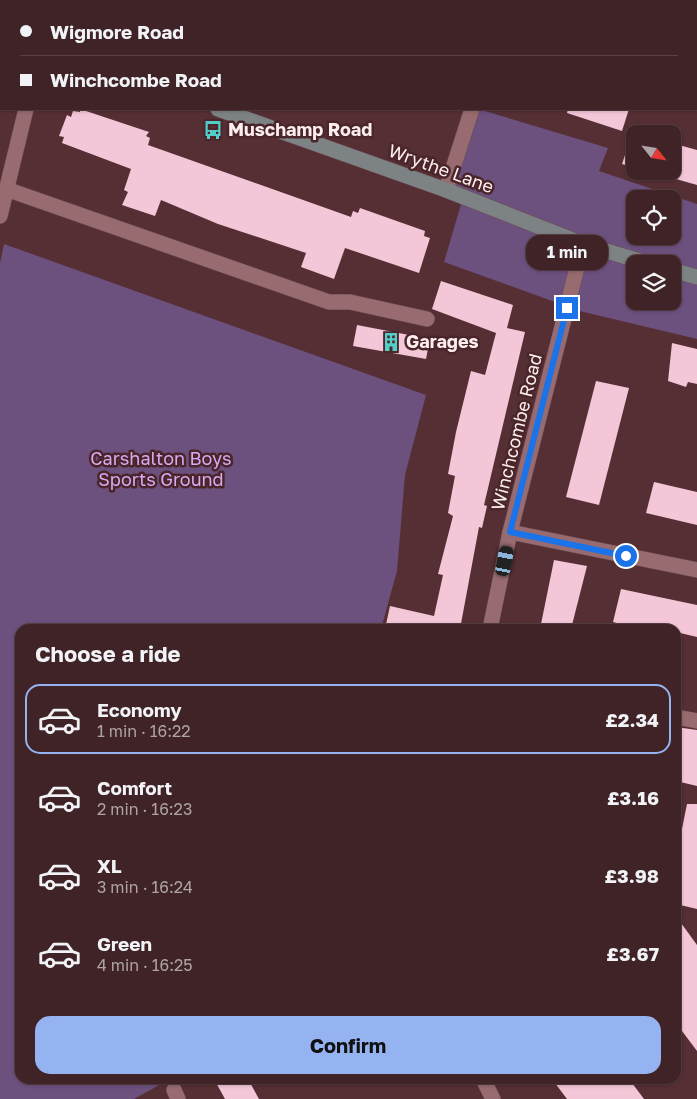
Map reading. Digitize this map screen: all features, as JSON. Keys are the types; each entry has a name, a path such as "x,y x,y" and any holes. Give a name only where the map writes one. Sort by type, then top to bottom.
{"main road":[{"name":"Wrythe Lane","path":"221,110 446,190 583,244 626,257"},
{"path":"681,273 697,277"}],"street":[{"path":"0,216 26,110"},
{"path":"446,190 472,110"},
{"path":"6,189 329,302 350,302 427,319"},
{"name":"Winchcombe Road","path":"491,624 510,532 583,244"},
{"path":"510,532 697,570"},
{"path":"681,718 697,721"},
{"path":"486,1084 493,1099"}],"green space":[{"path":"478,110 608,148 599,171 655,190 626,190 626,245 681,245 681,199 697,204 697,274 681,268 681,255 636,255 588,240 451,187"},
{"path":"462,201 581,246 566,306 444,262"},
{"name":"Carshalton Boys Sports Ground","path":"4,244 426,395 405,475 397,571 382,624 15,624 15,1084 161,1084 134,1099 0,1099 0,263"},
{"path":"584,247 626,261 626,310 681,310 681,274 697,279 697,339 567,308"}],"building":[{"path":"80,110 83,110 149,132 146,136 150,138 148,145 351,217 353,211 358,213 360,208 425,231 424,236 430,238 419,273 345,248 334,279 301,267 306,253 218,224 161,200 155,216 122,205 128,192 124,190 131,169 62,143 64,137 59,136 67,115 71,117 73,111 80,112"},
{"path":"568,110 629,110 622,131 567,113"},
{"path":"681,146 697,150 697,185 680,180"},
{"path":"626,152 626,165 622,164"},
{"path":"441,281 513,305 507,328 525,332 484,505 487,506 482,528 479,527 461,624 386,624 390,606 434,616 443,575 438,574 453,516 448,513 455,476 448,474 456,432 471,371 485,375 496,333 432,309"},
{"name":"Garages","path":"357,325 430,339 426,359 353,346"},
{"path":"672,343 697,349 697,384 688,382 686,387 668,381"},
{"path":"596,381 629,388 599,505 566,497"},
{"path":"654,482 697,492 697,525 646,513"},
{"path":"554,560 587,566 572,624 541,624"},
{"path":"621,589 697,605 697,637 681,633 681,624 621,624 613,622"},
{"path":"681,728 697,730 697,786 681,782"},
{"path":"687,804 697,804 697,909 681,905 681,834"},
{"path":"681,923 697,945 697,1051 681,1030"},
{"path":"217,1084 251,1084 259,1099 225,1099"},
{"path":"556,1084 633,1084 644,1099 567,1099"}],"place":[{"name":"Muschamp Road","path":"213,130"},
{"name":"Garages","path":"391,342"}],"route":[{"path":"567,308 510,532 626,556"}]}
